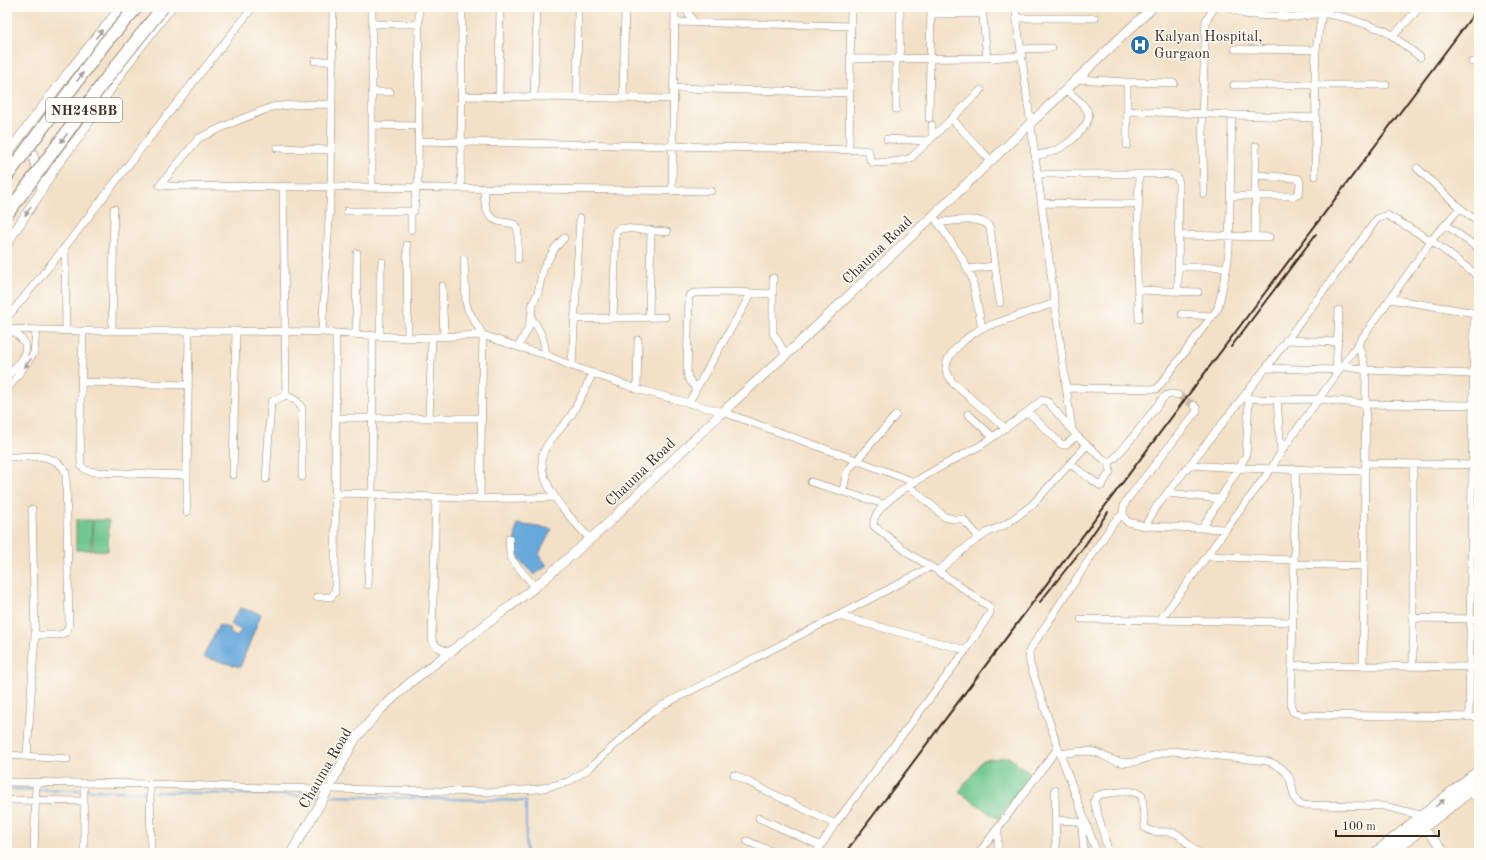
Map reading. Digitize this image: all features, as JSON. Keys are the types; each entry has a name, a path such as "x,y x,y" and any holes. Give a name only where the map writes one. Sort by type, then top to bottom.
{"highway":[{"name":"NH248BB","path":"7,176 105,44 137,7"},
{"name":"NH248BB","path":"7,214 106,79 163,7"}],"main road":[{"path":"1390,853 1421,822 1479,771"},
{"path":"1376,853 1421,822 1470,792 1479,784"}],"street":[{"path":"7,154 25,128 121,7"},
{"path":"7,242 56,166 78,138 127,64 171,7"},
{"path":"7,318 65,248 153,132 253,7"},
{"path":"322,332 331,187 333,7"},
{"path":"372,7 372,187"},
{"path":"411,230 411,212 414,211 417,187 419,126 419,7"},
{"path":"461,188 462,7"},
{"path":"499,97 500,7"},
{"path":"534,97 537,7"},
{"path":"577,98 578,7"},
{"path":"624,98 625,7"},
{"path":"672,190 675,7"},
{"path":"684,7 694,22"},
{"path":"848,149 851,7"},
{"path":"896,109 900,7"},
{"path":"1015,7 1066,388 1075,433"},
{"name":"Chauma Road","path":"291,853 355,739 380,710 412,681 535,587 590,539 723,412 936,219 991,161 1153,7"},
{"path":"1204,194 1202,115 1206,20 1215,7"},
{"path":"1229,7 1244,14 1301,17 1323,10 1386,31 1420,57"},
{"path":"1281,16 1282,7"},
{"path":"1393,36 1420,7"},
{"path":"930,139 931,10 982,11 987,58"},
{"path":"1315,176 1316,50 1323,10"},
{"path":"1017,18 1095,18"},
{"path":"675,22 851,26"},
{"path":"372,24 419,24"},
{"path":"850,59 987,58 1052,48"},
{"path":"1235,49 1316,50"},
{"path":"315,61 332,61"},
{"path":"1077,79 1174,83"},
{"path":"1126,82 1127,145"},
{"path":"1234,85 1386,85"},
{"path":"674,88 850,93"},
{"path":"1035,156 1057,150 1067,144 1085,126 1088,119 1088,112 1066,89"},
{"path":"418,141 848,149 868,150 870,160 873,163 894,162 911,158 981,90"},
{"path":"372,92 390,92"},
{"path":"462,96 674,99"},
{"path":"331,104 272,107 199,138 160,185 711,191"},
{"path":"1127,112 1316,118"},
{"path":"1066,388 1156,390 1220,302 1227,267 1232,116"},
{"path":"952,119 991,161"},
{"path":"372,125 419,126"},
{"path":"25,128 42,189"},
{"path":"887,139 930,139"},
{"path":"1255,237 1256,146"},
{"path":"276,148 331,150"},
{"path":"1417,168 1460,208 1479,223"},
{"path":"1038,174 1168,174 1177,177 1179,183 1178,291"},
{"path":"1139,174 1139,319"},
{"path":"1230,196 1294,196 1299,194 1299,179 1256,175"},
{"path":"282,186 286,395"},
{"path":"484,188 485,208 488,215 493,219 510,222 516,225 518,231 518,259"},
{"path":"1042,203 1139,204"},
{"path":"1160,620 1226,528 1271,469 1339,368 1432,241 1460,208"},
{"path":"112,331 114,209"},
{"path":"347,211 411,212"},
{"path":"1145,526 1157,506 1246,398 1286,340 1376,219 1387,215 1432,241 1478,274"},
{"path":"572,366 580,218"},
{"path":"936,219 968,220 988,224 990,228 1000,303"},
{"path":"936,219 968,269 974,284 982,328"},
{"path":"1446,225 1479,249"},
{"path":"613,318 616,231 622,228 667,232"},
{"path":"649,317 650,230"},
{"path":"1178,235 1269,237"},
{"path":"518,347 528,328 531,318 531,309 538,293 543,269 554,248 564,238"},
{"path":"407,244 408,338"},
{"path":"65,248 66,331"},
{"path":"356,334 357,253"},
{"path":"464,259 466,302 468,310 483,335 480,498"},
{"path":"368,585 372,493 372,418 376,336 382,262"},
{"path":"968,269 995,266"},
{"path":"1178,267 1227,267"},
{"path":"773,278 773,332 786,355"},
{"path":"442,286 444,336"},
{"path":"1138,290 1198,292"},
{"path":"696,389 688,378 687,372 689,296 694,293 731,292 773,294"},
{"path":"689,404 750,294"},
{"path":"1390,299 1474,314 1475,342 1473,405 1476,465 1475,555 1471,619 1469,717"},
{"path":"1005,428 953,383 948,376 946,368 947,361 959,345 982,328 1055,303"},
{"path":"1339,368 1338,342 1340,310"},
{"path":"1182,314 1211,316"},
{"path":"574,318 665,317"},
{"path":"531,318 542,335 546,355"},
{"path":"10,330 336,332 408,338 483,335 546,355 572,366 637,389 723,412 856,460 911,484 945,517 963,519 980,538"},
{"path":"7,377 26,350 25,344 10,330"},
{"path":"7,390 30,361 34,353 36,345 36,330"},
{"path":"1475,342 1479,330"},
{"path":"84,331 81,466 86,470 94,472 187,474"},
{"path":"233,474 236,331"},
{"path":"187,512 189,332"},
{"path":"317,597 331,597 335,592 336,332"},
{"path":"429,418 432,337"},
{"path":"637,389 638,340"},
{"path":"1286,340 1338,342"},
{"path":"25,344 36,345"},
{"path":"1358,344 1366,370 1363,666"},
{"path":"1266,368 1339,368 1473,374"},
{"path":"590,539 555,497 543,472 542,458 549,443 571,416 593,373"},
{"path":"82,382 188,385"},
{"path":"286,395 297,401 302,408 302,477"},
{"path":"266,479 271,402 286,395"},
{"path":"1109,462 1114,459 1133,437 1166,395 1178,395"},
{"path":"1246,398 1277,400 1318,399 1366,404 1473,405"},
{"path":"1203,528 1246,456 1246,398"},
{"path":"816,853 835,824 966,650 990,613 990,609 938,571 911,555 874,526 873,522 876,515 884,504 911,484 968,453 993,437 1042,400 1046,400 1087,445 1109,462 1110,472 1101,486 1070,464"},
{"path":"1277,400 1281,452"},
{"path":"1097,853 1059,751 1030,664 1029,651 1114,522 1122,515 1126,501 1197,411 1194,405"},
{"path":"1028,412 1062,445 1065,445 1075,433"},
{"path":"968,414 993,437"},
{"path":"843,492 847,472 896,415"},
{"path":"336,418 482,418"},
{"path":"938,571 988,532 1005,525 1032,505 1087,445"},
{"path":"7,457 52,458 63,467 66,473 69,624 66,632 59,634 35,635"},
{"path":"1365,463 1476,465"},
{"path":"1413,464 1413,666"},
{"path":"1190,465 1238,468 1365,471"},
{"path":"1296,469 1291,706 1293,712 1310,715 1479,717"},
{"path":"811,482 884,504"},
{"path":"335,493 372,493 480,498 555,497"},
{"path":"1169,493 1220,499"},
{"path":"436,497 432,643 435,646 451,652"},
{"path":"27,756 35,635 32,509"},
{"path":"1122,515 1127,522 1145,526 1226,528"},
{"path":"510,539 510,554 512,560 535,587"},
{"path":"1207,556 1364,566"},
{"path":"7,782 150,784 272,788 325,794 496,792 538,790 568,782 588,769 652,712 663,705 839,616 930,567"},
{"path":"839,616 966,650"},
{"path":"1413,618 1479,619"},
{"path":"1082,619 1293,622"},
{"path":"1292,665 1479,667"},
{"path":"1059,751 1095,752 1121,762 1131,762 1163,752 1172,751 1267,761 1274,763 1284,771 1289,778 1297,803 1301,805 1384,806 1421,822 1447,853"},
{"path":"979,853 1059,751"},
{"path":"7,755 67,759"},
{"path":"734,775 835,824"},
{"path":"34,853 36,783"},
{"path":"84,783 84,853"},
{"path":"150,784 151,853"},
{"path":"1055,790 1056,853"},
{"path":"1109,853 1094,801 1097,796 1102,794 1128,791 1142,796 1145,828 1149,831 1170,832 1177,834 1199,853"},
{"path":"1470,792 1479,801"},
{"path":"7,800 84,801"},
{"path":"759,818 821,846"},
{"path":"1056,820 1081,823 1084,853"},
{"path":"998,828 998,853"},
{"path":"747,841 775,853"}],"green space":[{"path":"76,520 92,520 91,550 76,550"},
{"path":"93,520 109,520 108,551 93,550"},
{"path":"1008,757 1031,774 998,819 959,792 983,760"}],"water":[{"path":"517,524 552,529 539,554 547,566 534,575 513,554"},
{"path":"240,608 261,614 240,667 203,657 219,625 231,629 230,633 237,637 241,630 230,624"}],"waterway":[{"path":"7,789 81,790"},
{"path":"88,790 148,792"},
{"path":"154,792 322,796"},
{"path":"329,796 526,801 526,853"}],"tunnel":[{"path":"1178,395 1194,405"}],"railway":[{"path":"845,853 1479,7"},
{"path":"1231,347 1316,234"},
{"path":"1040,602 1083,548 1108,512"}],"place":[{"name":"Kalyan Hospital, Gurgaon","path":"1140,45"}]}
